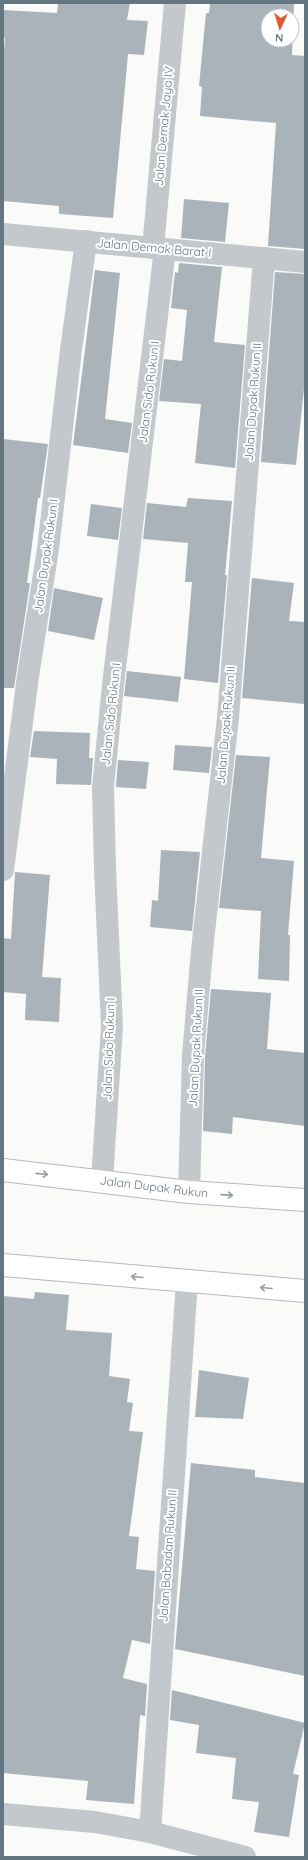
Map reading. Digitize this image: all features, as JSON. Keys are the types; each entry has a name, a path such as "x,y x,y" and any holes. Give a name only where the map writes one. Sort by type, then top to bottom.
{"main road":[{"name":"Jalan Dupak Rukun","path":"3,1170 102,1180 189,1192 305,1200"},
{"path":"3,1266 305,1291"}],"street":[{"name":"Jalan Demak Jaya IV","path":"159,249 175,3"},
{"name":"Jalan Demak Barat I","path":"3,234 305,262"},
{"name":"Jalan Dupak Rukun I","path":"3,870 26,684 48,549 71,350 86,241"},
{"name":"Jalan Sido Rukun I","path":"102,1180 112,1026 103,787 159,249"},
{"name":"Jalan Dupak Rukun II","path":"189,1192 194,1049 204,928 228,718 264,258"},
{"name":"Jalan Babadan Rukun II","path":"150,1832 186,1281"},
{"path":"3,1814 95,1822 150,1832 245,1857"}],"building":[{"path":"58,3 130,3 127,20 148,21 144,55 128,54 113,218 59,214 59,206 3,201 3,63 5,38 3,38 3,10 57,13"},
{"path":"210,3 294,3 294,8 260,8 260,48 292,48 292,55 305,56 305,249 268,246 276,123 200,116 202,87 199,86 206,13 209,13"},
{"path":"184,199 229,203 225,242 181,238"},
{"path":"179,263 222,267 214,342 245,345 235,468 195,463 201,404 159,401 164,359 182,361 187,310 171,308 175,272 178,273"},
{"path":"95,270 120,273 105,419 132,423 128,453 73,445"},
{"path":"275,272 305,274 305,379 296,465 261,462"},
{"path":"3,439 48,444 40,498 38,498 27,583 30,583 14,688 3,688"},
{"path":"188,498 232,501 225,575 227,575 218,683 184,679 192,582 185,582 188,543 143,539 147,503 186,507"},
{"path":"91,504 122,508 118,540 87,536"},
{"path":"252,578 294,583 289,621 305,622 305,704 242,698"},
{"path":"54,588 103,598 94,640 48,631"},
{"path":"127,671 181,677 178,702 124,696"},
{"path":"34,731 90,733 89,758 93,758 91,785 56,784 57,759 30,757"},
{"path":"175,745 212,747 209,773 173,770"},
{"path":"236,755 270,757 261,858 294,861 288,935 290,935 289,981 258,979 261,911 219,908"},
{"path":"118,760 149,762 146,789 116,787"},
{"path":"161,850 200,852 192,931 150,927 152,900 158,901"},
{"path":"15,872 50,875 42,977 61,978 59,1022 25,1020 26,994 3,992 3,938 11,939"},
{"path":"211,989 271,993 267,1049 305,1053 305,1126 233,1117 232,1134 203,1131 205,1057"},
{"path":"35,1292 69,1295 66,1330 112,1333 109,1376 130,1379 127,1402 133,1403 129,1431 143,1432 129,1536 139,1537 136,1569 155,1571 150,1644 132,1640 123,1678 147,1684 145,1716 140,1715 134,1804 86,1800 88,1781 3,1773 3,1296 34,1299"},
{"path":"199,1370 249,1378 243,1419 195,1417"},
{"path":"191,1463 255,1470 255,1477 305,1483 305,1676 175,1649"},
{"path":"172,1690 305,1723 293,1774 299,1775 289,1837 254,1832 259,1802 232,1799 236,1758 196,1753 199,1725 170,1720"}]}
